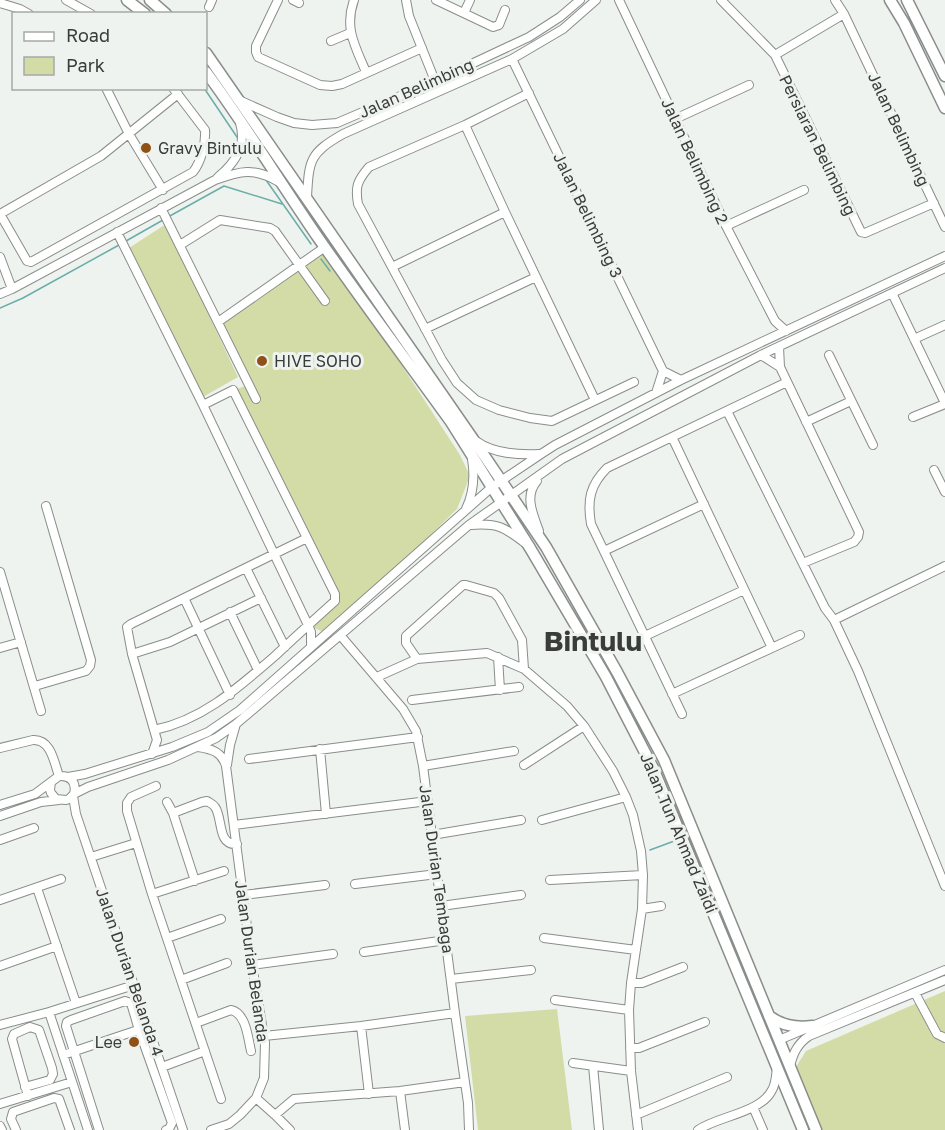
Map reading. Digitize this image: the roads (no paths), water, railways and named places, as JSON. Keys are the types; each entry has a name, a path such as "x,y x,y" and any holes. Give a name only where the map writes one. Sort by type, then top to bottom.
{"main road":[{"path":"127,0 142,12"},
{"path":"150,0 164,12"},
{"path":"890,0 904,23 945,108"},
{"path":"907,0 945,76"},
{"path":"207,54 307,197 497,484"},
{"path":"207,73 238,116 280,183 325,248 444,412 471,444"},
{"name":"Jalan Tun Ahmad Zaidi","path":"497,484 512,496 546,547 664,760 816,1130"},
{"name":"Jalan Tun Ahmad Zaidi","path":"497,484 502,503 606,677 653,768 803,1130"},
{"path":"768,1016 788,1026 812,1026"}],"street":[{"path":"66,0 87,12"},
{"path":"278,0 256,46 258,57 320,85 342,84 422,48"},
{"path":"354,0 350,17 350,33 366,72"},
{"path":"406,0 409,16 435,81"},
{"path":"436,0 493,27 499,25 505,10"},
{"path":"464,13 470,0"},
{"name":"Jalan Belimbing","path":"240,101 294,123 312,125 337,123 529,37 560,17 580,0"},
{"name":"Jalan Belimbing","path":"307,197 308,172 320,148 328,142 512,59 563,29 597,0"},
{"name":"Jalan Belimbing 2","path":"618,0 726,226 775,321 786,331"},
{"name":"Persiaran Belimbing","path":"721,0 775,55 861,232 866,233 934,203"},
{"name":"Jalan Belimbing","path":"835,0 844,14 945,227"},
{"path":"0,3 25,12"},
{"path":"775,55 844,14"},
{"path":"331,41 350,33"},
{"name":"Jalan Belimbing 3","path":"512,59 663,371"},
{"path":"675,118 749,85"},
{"path":"107,90 129,134 164,190"},
{"path":"176,91 205,130 206,136 196,169 164,190 42,257 31,262 27,261 0,214 100,156 129,134 176,91"},
{"path":"529,93 465,125 369,167 360,177 356,190 358,204 442,360 457,383 476,400 499,410 552,421 634,382"},
{"path":"0,294 119,235 135,222 163,212 215,180 230,168 239,152 242,130 238,116"},
{"path":"465,125 595,400"},
{"path":"215,180 242,172 255,172 269,176 280,183"},
{"path":"726,226 804,190"},
{"path":"127,210 135,222"},
{"path":"163,212 256,399"},
{"path":"392,267 505,212"},
{"path":"180,245 220,220 270,228 275,231 325,301"},
{"path":"119,235 308,625 311,632 311,647"},
{"path":"218,322 325,248"},
{"path":"0,805 35,794 58,776 85,774 152,754 208,732 240,710 497,484 541,454 681,380 945,256"},
{"path":"0,257 12,289"},
{"path":"42,257 49,269"},
{"path":"0,816 41,802 66,800 88,787 168,760 216,738 236,724 469,525 562,459 761,355 945,268"},
{"path":"425,329 536,277"},
{"path":"892,293 945,403 913,417"},
{"path":"773,337 775,321"},
{"path":"914,339 945,324"},
{"path":"779,347 780,367 859,532 854,542 802,563"},
{"path":"761,355 780,367"},
{"path":"829,355 873,445"},
{"path":"656,393 663,371 681,380"},
{"path":"682,714 591,524 590,493 597,478 607,468 787,382"},
{"path":"154,730 183,722 230,694 335,602 335,594 233,390 203,405"},
{"path":"806,422 851,401"},
{"path":"727,411 858,671 945,886"},
{"path":"672,436 772,648"},
{"path":"457,519 466,508 472,493 475,476 471,444 482,445 497,451 541,454"},
{"path":"934,470 945,492"},
{"path":"546,471 532,487 530,501 531,513 546,547"},
{"path":"604,551 704,504"},
{"path":"35,686 86,671 91,660 46,506"},
{"path":"469,525 489,524 503,527 530,548"},
{"path":"152,754 157,740 132,654 126,629 128,626 307,538"},
{"path":"834,620 945,566"},
{"path":"246,568 285,646"},
{"path":"0,572 41,711"},
{"path":"417,659 406,643 406,636 463,585 466,585 494,593 499,598 522,640 525,669"},
{"path":"645,636 744,590"},
{"path":"184,598 230,694"},
{"path":"132,654 162,645 261,598"},
{"path":"230,612 258,670"},
{"path":"308,625 321,631 329,631"},
{"path":"672,693 800,634"},
{"name":"Jalan Durian Tembaga","path":"340,635 404,709 418,737 468,1102 469,1130"},
{"path":"0,648 21,642"},
{"path":"377,677 417,659 487,653 498,657 525,669 567,706 584,726 613,771 626,797 638,832 643,875 642,909 629,1010 631,1071 638,1130"},
{"path":"498,657 500,690"},
{"path":"412,700 519,687"},
{"name":"Jalan Durian Belanda","path":"211,1130 231,1127 256,1098 264,1078 264,1036 252,965 226,766 236,724"},
{"path":"525,765 584,726"},
{"path":"249,759 418,737"},
{"path":"0,748 33,740 43,741 49,748 58,776"},
{"path":"157,740 172,747"},
{"path":"198,747 208,748 220,754 226,766"},
{"path":"320,749 326,814"},
{"path":"423,766 514,751"},
{"path":"68,777 75,786 73,795"},
{"path":"51,782 51,793 76,814"},
{"path":"156,786 131,796 127,804 127,811 152,894 221,1099"},
{"name":"Jalan Durian Belanda 4","path":"73,795 76,814 162,1067 168,1100 183,1130"},
{"path":"542,820 626,797"},
{"path":"173,813 207,801 216,808 224,838 231,844 237,844"},
{"path":"234,825 428,801"},
{"path":"167,802 173,813 195,881"},
{"path":"432,835 521,820"},
{"path":"0,840 34,828"},
{"path":"91,857 136,843"},
{"path":"152,894 224,871"},
{"path":"355,884 437,874"},
{"path":"550,880 643,875"},
{"path":"0,900 61,879"},
{"path":"243,895 325,885"},
{"path":"37,888 76,1003"},
{"path":"441,906 521,895"},
{"path":"642,909 661,906"},
{"path":"167,939 221,919"},
{"path":"544,938 636,950"},
{"path":"364,952 446,940"},
{"path":"0,966 57,946"},
{"path":"252,965 333,954"},
{"path":"181,980 227,963"},
{"path":"632,983 642,983 683,967"},
{"path":"451,979 531,970"},
{"path":"778,1040 945,970"},
{"path":"790,1067 794,1052 805,1038 945,980"},
{"path":"0,1025 134,985"},
{"path":"878,999 902,993 915,993"},
{"path":"915,993 937,1034 945,1038"},
{"path":"555,1000 629,1010"},
{"path":"16,1130 11,1119 13,1112 54,1098 59,1099 71,1130 98,1126 66,1026 68,1022 124,1001 131,1003 139,1030 168,1100 172,1123 166,1130"},
{"path":"196,1023 231,1010 236,1011 240,1014 251,1051"},
{"path":"49,1012 87,1128"},
{"path":"264,1036 455,1013"},
{"path":"630,1048 639,1048 705,1022"},
{"path":"361,1026 369,1094"},
{"path":"0,1104 26,1092 50,1080 53,1074 39,1030 30,1027 14,1034 12,1039 26,1092"},
{"path":"63,1055 148,1027"},
{"path":"162,1067 205,1051"},
{"path":"573,1064 631,1071"},
{"path":"593,1066 599,1130"},
{"path":"698,1130 753,1107 767,1098 774,1088 777,1066"},
{"path":"636,1115 727,1077"},
{"path":"26,1092 72,1082"},
{"path":"275,1115 294,1099 400,1091 465,1082"},
{"path":"400,1091 405,1130"},
{"path":"256,1098 290,1130"},
{"path":"753,1107 763,1130"}],"waterway":[{"path":"205,90 239,140"},
{"path":"266,180 311,244"},
{"path":"168,217 224,186 282,204"},
{"path":"126,241 163,220"},
{"path":"0,308 23,298 119,245"},
{"path":"321,259 330,271"},
{"path":"650,850 677,840"},
{"path":"731,970 737,985"}],"place":[{"name":"Gravy Bintulu","path":"146,148"},
{"name":"HIVE SOHO","path":"262,361"},
{"name":"Lee","path":"134,1042"}],"district":[{"name":"Bintulu","path":"593,641"}]}
